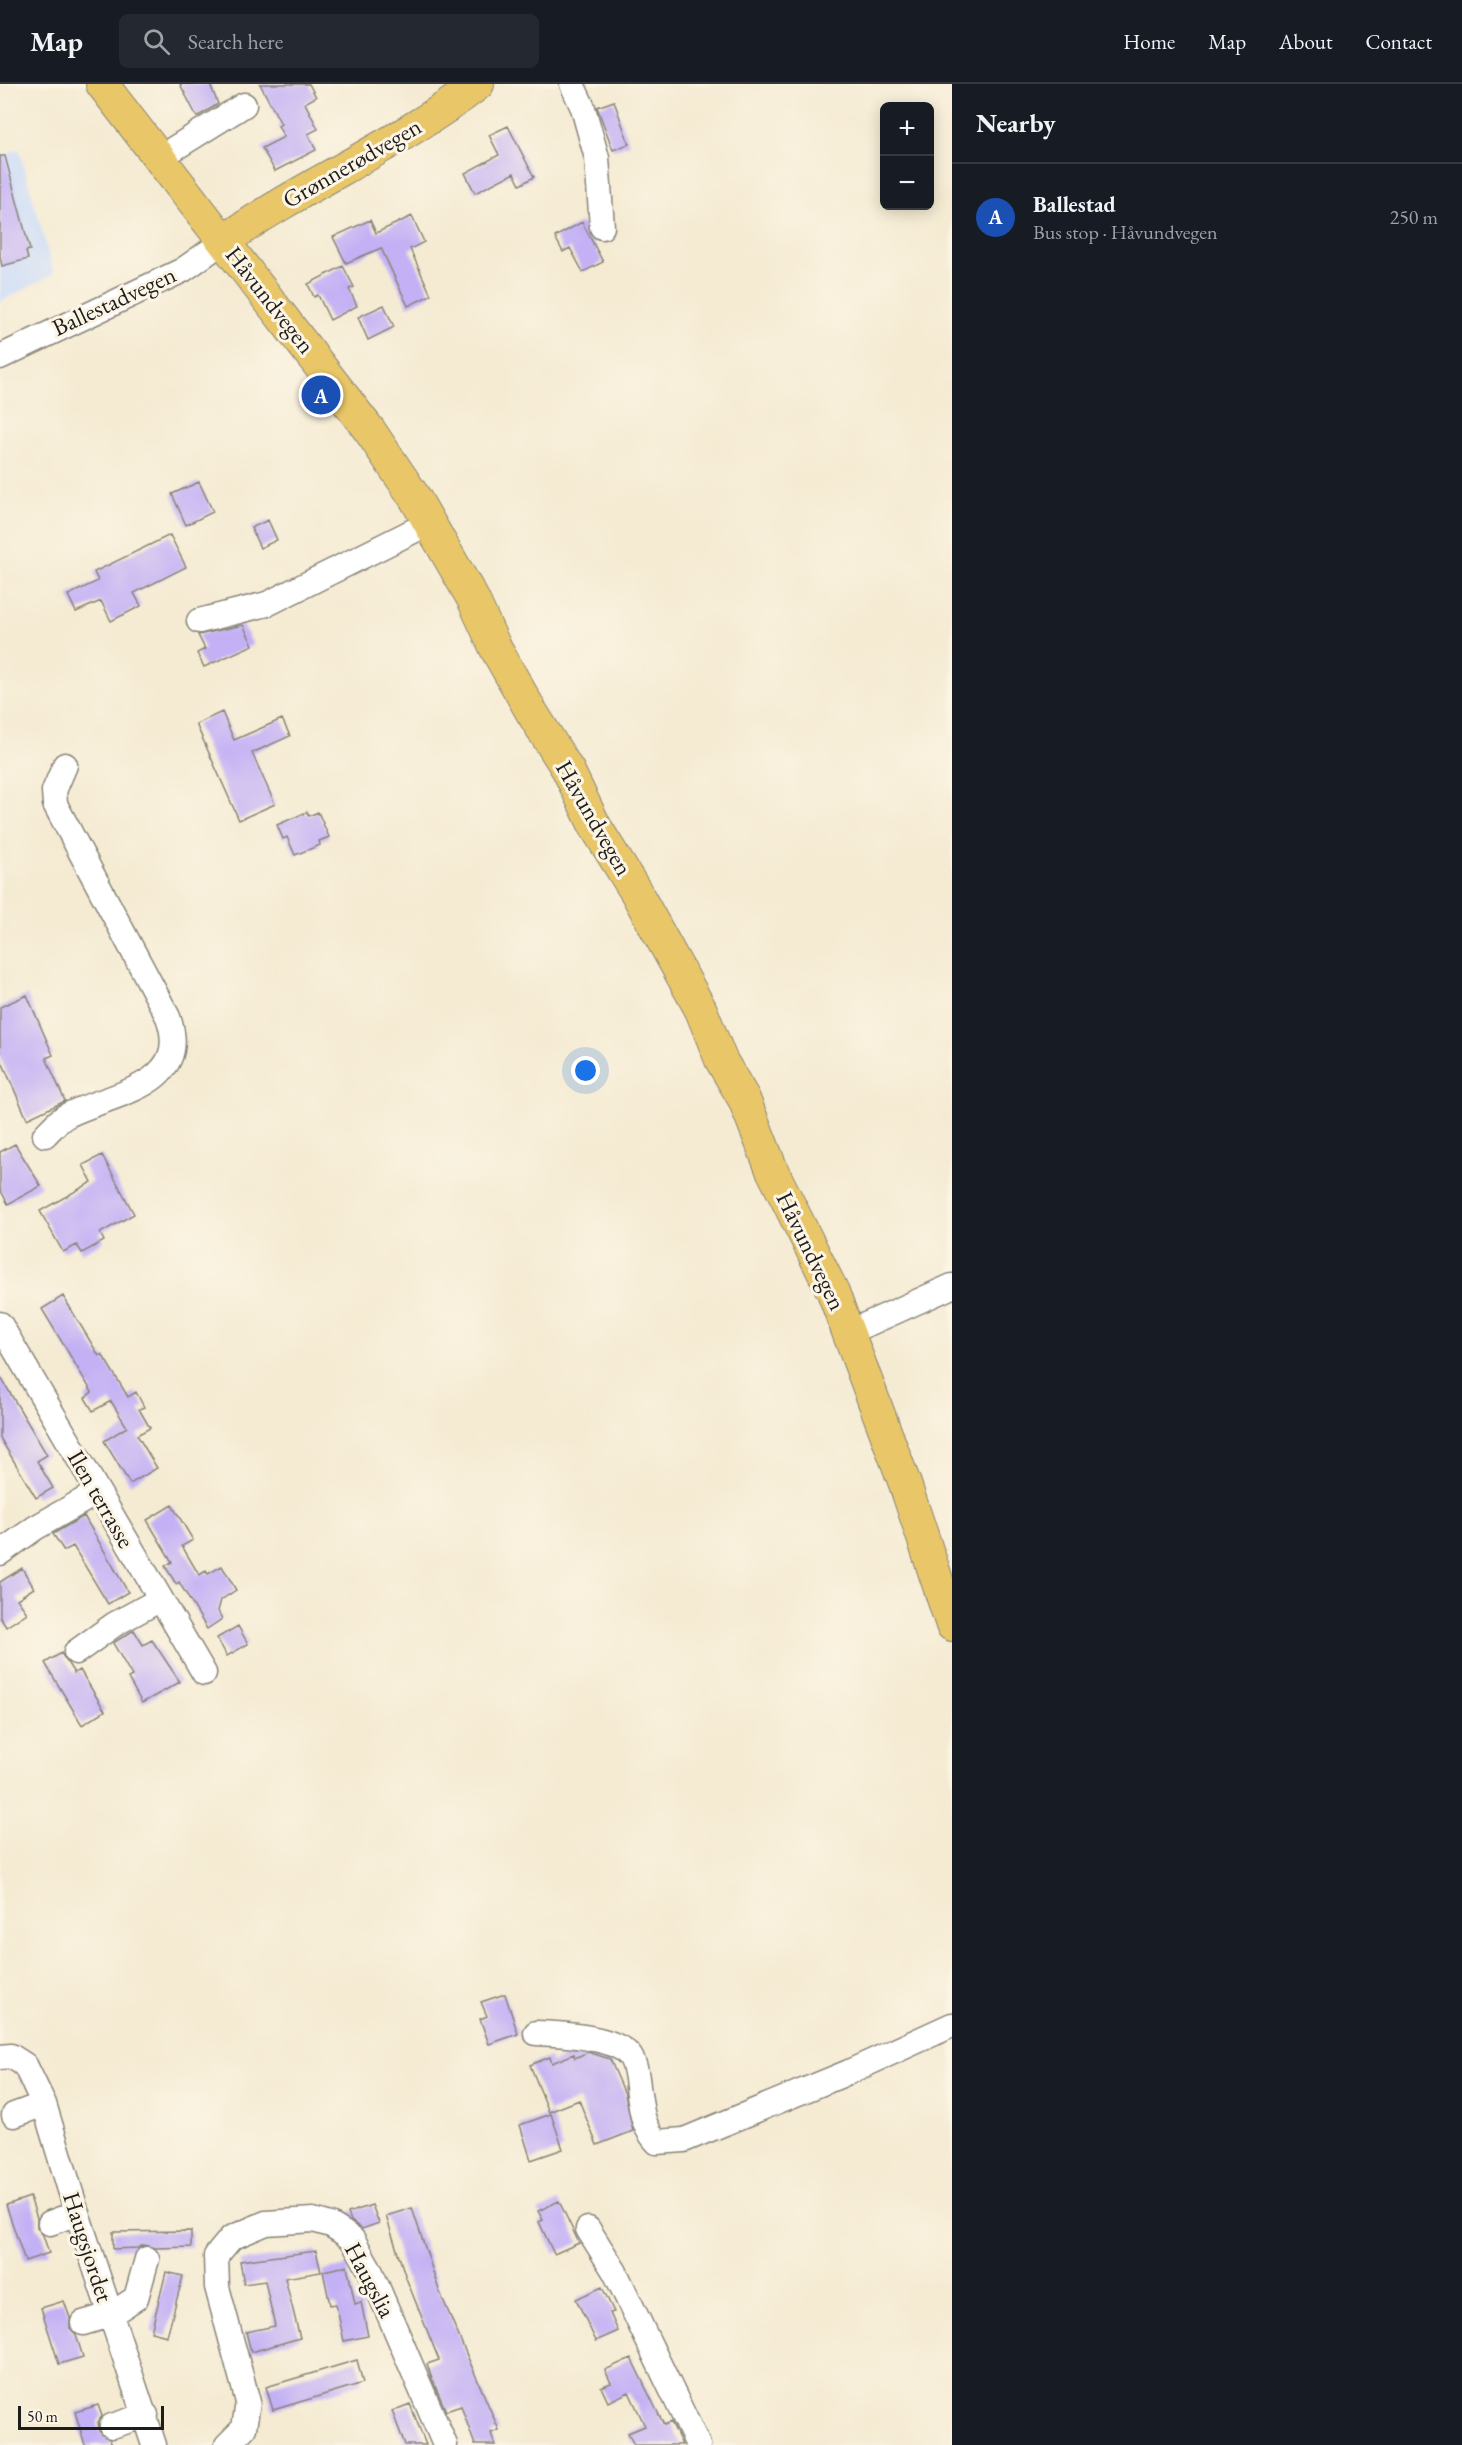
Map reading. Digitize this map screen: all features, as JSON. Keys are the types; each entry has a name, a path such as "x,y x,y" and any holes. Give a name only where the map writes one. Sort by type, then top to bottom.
{"main road":[{"name":"Håvundvegen","path":"102,84 370,430 429,523 473,599 502,660 568,770 595,826 636,891 701,1011 721,1060 744,1099 772,1170 833,1292 850,1332 952,1625"},
{"name":"Grønnerødvegen","path":"224,241 276,206 411,130 478,84"}],"street":[{"path":"572,84 583,108 596,150 602,226"},
{"path":"159,158 244,105"},
{"name":"Ballestadvegen","path":"0,357 183,270 224,241"},
{"path":"199,621 267,604 429,523"},
{"path":"45,1135 67,1115 137,1088 153,1078 169,1060 174,1040 168,1017 55,804 54,791 65,765"},
{"path":"850,1332 952,1286"},
{"name":"Ilen terrasse","path":"0,1324 204,1673"},
{"path":"0,1553 35,1528 98,1492"},
{"path":"76,1652 115,1624 159,1599"},
{"path":"536,2033 591,2038 622,2049 630,2056 634,2068 646,2127 657,2142 668,2143 684,2140 849,2072 952,2025"},
{"name":"Haugsjordet","path":"5,2057 25,2065 44,2104 77,2213 146,2415 154,2445"},
{"path":"15,2115 44,2104"},
{"path":"50,2223 77,2213"},
{"name":"Haugslia","path":"227,2445 244,2428 248,2402 218,2286 216,2256 231,2238 266,2223 313,2220 331,2225 353,2240 370,2270 445,2445"},
{"path":"588,2229 615,2272 698,2445"},
{"path":"82,2323 110,2315 136,2298 147,2259"},
{"path":"112,2426 146,2415"}],"shaded area":[{"path":"19,149 54,274 0,302 0,157"}],"building":[{"path":"180,84 210,84 218,104 197,117"},
{"path":"260,84 309,84 316,97 305,103 318,129 308,134 316,150 275,171 262,148 284,137 278,126 281,124"},
{"path":"614,101 629,144 613,150 597,107"},
{"path":"508,126 534,177 520,185 514,173 475,193 465,173 499,155 489,135"},
{"path":"0,156 5,156 30,250 26,251 28,259 2,266 0,257"},
{"path":"412,216 424,242 410,249 431,295 408,306 381,248 346,263 333,237 370,220 376,233"},
{"path":"582,222 603,262 583,272 570,248 563,252 555,237"},
{"path":"343,266 354,287 349,289 357,306 330,320 318,295 314,297 308,284"},
{"path":"384,305 394,327 368,340 358,317"},
{"path":"199,482 213,512 186,525 172,494"},
{"path":"268,520 277,540 260,548 251,528"},
{"path":"170,535 186,567 134,593 141,606 111,621 101,601 76,612 68,595 98,581 94,572"},
{"path":"243,625 253,645 204,667 197,653 205,649 198,635"},
{"path":"222,712 234,740 282,719 290,736 252,753 275,804 239,820 196,724"},
{"path":"307,812 309,816 318,812 329,837 319,841 320,845 295,855 287,837 283,839 277,825"},
{"path":"27,995 53,1055 46,1058 65,1101 27,1119 0,1057 0,1007"},
{"path":"15,1144 41,1186 8,1204 0,1189 0,1152"},
{"path":"102,1155 134,1214 100,1233 104,1241 82,1253 77,1245 63,1252 40,1211 92,1182 83,1165"},
{"path":"63,1296 99,1356 102,1354 128,1397 136,1392 144,1407 139,1409 150,1428 137,1435 157,1468 130,1484 104,1441 127,1427 111,1401 93,1411 85,1398 92,1392 42,1309"},
{"path":"0,1376 47,1455 37,1461 53,1488 36,1498 0,1438"},
{"path":"172,1505 193,1540 182,1546 199,1575 206,1571 208,1574 222,1566 236,1590 221,1600 218,1611 222,1619 207,1629 179,1582 176,1584 165,1566 172,1562 147,1520"},
{"path":"84,1516 128,1592 108,1604 73,1546 64,1551 53,1534"},
{"path":"22,1568 34,1588 17,1599 27,1613 6,1627 0,1617 0,1582"},
{"path":"238,1626 248,1644 227,1656 217,1638"},
{"path":"134,1630 143,1645 152,1640 180,1682 142,1703 128,1678 132,1676 113,1643"},
{"path":"61,1653 74,1673 80,1670 105,1711 82,1725 45,1663"},
{"path":"505,1994 518,2034 489,2044 480,2019 487,2016 481,2002"},
{"path":"588,2052 610,2059 625,2094 633,2131 597,2145 579,2100 549,2112 530,2065 550,2057 552,2063 574,2054 575,2058"},
{"path":"551,2114 563,2149 531,2160 520,2125"},
{"path":"30,2197 37,2218 37,2227 43,2235 49,2253 25,2261 6,2205"},
{"path":"559,2201 579,2243 554,2254 539,2222 543,2220 538,2211"},
{"path":"372,2205 379,2223 362,2229 351,2221 348,2213"},
{"path":"412,2208 439,2290 499,2430 491,2433 495,2445 475,2445 461,2406 446,2411 432,2379 427,2364 439,2360 406,2278 386,2216"},
{"path":"191,2231 191,2247 156,2248 144,2245 138,2248 113,2249 113,2232"},
{"path":"316,2251 321,2272 285,2278 300,2338 251,2352 246,2332 275,2326 265,2281 244,2284 240,2261"},
{"path":"347,2266 355,2304 361,2302 368,2336 344,2341 336,2304 330,2305 323,2271"},
{"path":"166,2272 183,2276 167,2336 151,2332"},
{"path":"602,2287 614,2312 610,2313 618,2331 596,2341 576,2299"},
{"path":"64,2301 70,2318 70,2328 76,2335 83,2357 59,2364 41,2308"},
{"path":"631,2358 664,2425 671,2422 682,2445 634,2445 628,2433 645,2426 629,2392 608,2402 601,2387 611,2383 605,2370"},
{"path":"357,2360 363,2383 273,2410 266,2387"},
{"path":"410,2404 426,2445 405,2445 392,2411"},
{"path":"98,2405 102,2416 98,2422 99,2431 110,2440 112,2445 85,2445 75,2412"}],"place":[{"name":"Ballestad","path":"321,395"}]}
